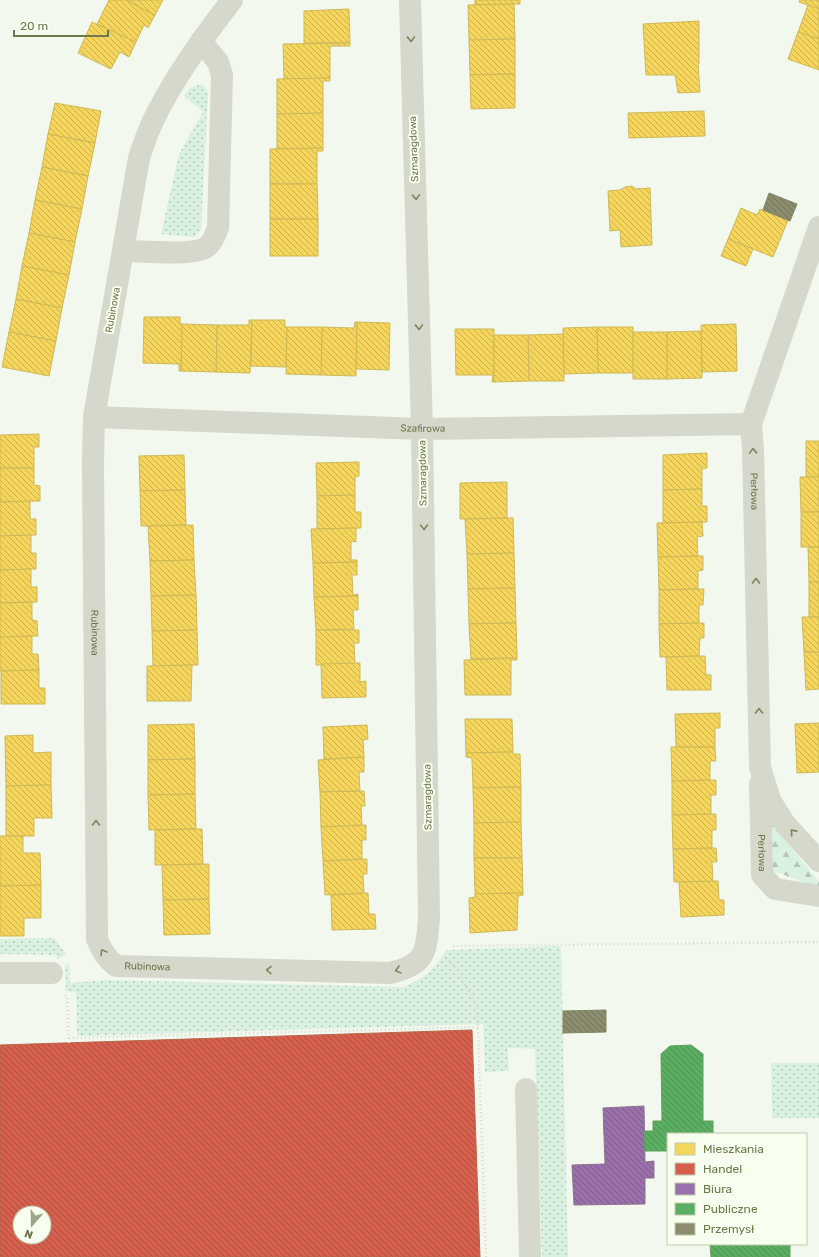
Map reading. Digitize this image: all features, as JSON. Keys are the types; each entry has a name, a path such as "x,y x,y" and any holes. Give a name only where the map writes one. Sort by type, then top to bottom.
{"street":[{"name":"Rubinowa","path":"232,0 201,41 168,92 151,125 139,158 94,417 93,470 97,939 103,953 108,960 116,966 390,973 404,969 421,958 426,946"},
{"name":"Szmaragdowa","path":"410,0 422,429 429,918 426,946"},
{"path":"123,251 193,252 206,248 213,239 218,228 222,75 218,62 201,41"},
{"name":"Perłowa","path":"819,227 751,424 753,449 762,875 775,889 819,896"},
{"name":"Szafirowa","path":"94,417 422,429 751,424"},
{"name":"Perłowa","path":"760,767 770,800 785,824 819,861"},
{"path":"0,973 52,973"},
{"path":"526,1089 530,1257"}],"path":[{"path":"426,946 819,942"},
{"path":"452,963 478,1004 486,1257"},
{"path":"67,996 69,1043"},
{"path":"69,1038 478,1027"}],"green space":[{"path":"202,84 206,88 208,94 201,230 194,237 161,234 179,154 203,112 184,96 190,88"},
{"path":"770,821 819,882 819,888 765,868"},
{"path":"54,938 66,954 57,960 57,955 0,954 0,939"},
{"path":"561,946 568,1257 542,1257 535,1049 508,1048 509,1071 485,1072 483,1024 77,1036 76,992 66,991 65,965 69,962 70,983 108,980 404,987 418,980 429,972 446,950"},
{"path":"771,1063 819,1063 819,1118 772,1118"}],"building: Mieszkania":[{"path":"109,0 126,0 155,15 148,28 144,25 136,42 97,24"},
{"path":"126,0 163,0 155,15"},
{"path":"475,0 520,0 520,4 475,5"},
{"path":"800,0 819,0 819,9 799,2"},
{"path":"514,4 515,39 469,40 468,5"},
{"path":"808,5 819,9 819,39 798,32"},
{"path":"349,9 350,43 304,43 304,11"},
{"path":"699,21 698,64 700,92 678,93 675,75 646,75 643,24"},
{"path":"92,22 136,42 129,57 120,52 111,69 78,53"},
{"path":"798,32 819,39 819,70 788,59"},
{"path":"515,39 515,74 470,75 469,40"},
{"path":"350,43 350,46 330,46 330,78 284,79 283,44"},
{"path":"515,74 515,108 471,109 470,75"},
{"path":"330,78 330,81 323,81 323,113 277,114 277,79"},
{"path":"55,103 101,111 95,143 48,134"},
{"path":"704,111 705,136 629,138 628,113"},
{"path":"323,113 323,148 277,149 277,114"},
{"path":"48,134 95,143 88,176 42,167"},
{"path":"323,148 323,151 317,151 317,184 270,184 270,149"},
{"path":"42,167 88,176 82,209 35,200"},
{"path":"270,184 317,184 318,219 270,219"},
{"path":"632,186 636,189 650,188 652,245 621,247 620,230 610,231 608,191 620,190 625,187"},
{"path":"35,200 82,209 75,242 29,233"},
{"path":"741,208 757,215 760,209 788,220 773,257 728,239"},
{"path":"270,219 318,219 318,256 270,256"},
{"path":"29,233 75,242 69,275 22,266"},
{"path":"728,239 753,249 746,266 721,256"},
{"path":"22,266 69,275 62,308 16,299"},
{"path":"16,299 62,308 56,341 9,332"},
{"path":"144,317 180,317 180,324 182,324 181,371 179,371 179,364 143,363"},
{"path":"249,320 252,320 250,373 216,372 217,325 249,325"},
{"path":"252,320 285,320 285,327 287,327 286,367 251,366"},
{"path":"355,322 357,322 356,376 321,375 322,327 354,328"},
{"path":"357,322 390,323 389,370 356,369"},
{"path":"182,324 217,325 216,372 181,371"},
{"path":"736,324 737,371 702,372 701,325"},
{"path":"287,327 322,327 321,375 286,374"},
{"path":"597,327 633,327 633,373 598,373"},
{"path":"597,327 598,373 564,374 563,328"},
{"path":"455,329 494,329 494,382 492,382 493,375 456,375"},
{"path":"701,331 702,378 667,379 667,332"},
{"path":"9,332 56,341 49,376 2,367"},
{"path":"633,332 667,332 667,379 633,379"},
{"path":"563,334 564,381 529,381 528,335"},
{"path":"494,335 528,335 529,381 494,382"},
{"path":"39,434 39,447 34,447 34,468 0,468 0,435"},
{"path":"806,441 819,441 819,477 806,477"},
{"path":"707,453 707,468 702,469 702,489 663,490 663,455"},
{"path":"184,455 185,490 140,491 139,456"},
{"path":"359,462 359,476 355,477 355,495 317,496 316,463"},
{"path":"0,468 34,468 34,485 40,486 40,501 0,502"},
{"path":"800,477 819,477 819,512 801,512"},
{"path":"507,482 507,518 460,519 460,483"},
{"path":"702,489 702,506 707,506 707,522 663,523 663,490"},
{"path":"185,490 186,525 141,526 140,491"},
{"path":"355,495 355,512 361,512 361,528 317,529 317,496"},
{"path":"30,501 30,519 36,519 36,535 0,536 0,502"},
{"path":"801,512 819,512 819,547 801,547"},
{"path":"513,518 514,553 467,554 465,519"},
{"path":"702,522 703,536 697,537 698,556 658,557 657,523"},
{"path":"193,525 194,560 150,561 148,526"},
{"path":"356,528 356,542 351,541 351,560 357,560 357,562 313,563 311,529"},
{"path":"31,535 31,553 36,553 36,569 0,570 0,536"},
{"path":"808,547 819,547 819,582 809,582"},
{"path":"514,553 515,588 468,589 467,554"},
{"path":"703,556 703,570 698,571 698,589 659,590 658,557"},
{"path":"194,560 196,595 151,596 150,561"},
{"path":"357,562 357,575 352,575 353,595 358,594 358,596 314,597 313,563"},
{"path":"31,569 31,587 37,587 37,602 0,603 0,570"},
{"path":"809,582 819,582 819,617 809,617"},
{"path":"515,588 516,623 469,624 468,589"},
{"path":"704,589 703,605 699,605 699,623 659,624 659,590"},
{"path":"196,595 197,630 152,631 151,596"},
{"path":"358,596 358,610 353,610 354,629 316,630 314,597"},
{"path":"32,602 32,620 37,621 38,636 0,637 0,603"},
{"path":"802,617 819,617 819,652 804,652"},
{"path":"516,623 517,658 471,659 469,624"},
{"path":"704,623 704,638 700,638 699,656 660,657 659,624"},
{"path":"197,630 198,665 153,666 152,631"},
{"path":"316,630 359,630 359,643 354,643 355,664 316,665"},
{"path":"32,636 32,654 38,654 39,670 0,671 0,637"},
{"path":"804,652 819,652 819,689 806,690"},
{"path":"705,656 706,675 711,675 711,690 667,690 666,657"},
{"path":"517,658 517,660 511,660 511,695 465,695 464,660"},
{"path":"360,663 360,682 366,681 366,697 322,698 321,664"},
{"path":"192,665 191,701 147,701 147,666"},
{"path":"39,670 39,688 45,688 45,704 1,704 1,671"},
{"path":"720,713 720,728 715,728 715,747 676,747 675,714"},
{"path":"465,719 512,719 513,752 466,753"},
{"path":"819,723 819,772 797,773 795,724"},
{"path":"194,724 195,759 148,760 148,725"},
{"path":"367,725 368,739 363,740 364,757 324,759 323,727"},
{"path":"33,735 33,753 51,752 51,785 6,786 5,736"},
{"path":"671,747 715,747 716,761 710,761 710,780 672,781"},
{"path":"513,752 513,754 520,754 521,787 473,788 472,758 466,757 466,753"},
{"path":"364,757 364,772 359,772 360,791 320,792 318,760"},
{"path":"195,759 195,794 148,795 148,760"},
{"path":"716,780 716,795 711,795 711,814 672,815 672,781"},
{"path":"51,785 52,818 34,818 34,836 6,836 6,786"},
{"path":"521,787 521,822 474,823 473,788"},
{"path":"364,791 365,806 361,806 362,825 321,827 320,792"},
{"path":"195,794 196,829 149,830 148,795"},
{"path":"716,814 716,830 712,830 712,848 673,849 672,815"},
{"path":"521,822 522,858 474,858 474,823"},
{"path":"366,825 366,840 362,840 362,859 323,861 321,827"},
{"path":"202,829 203,864 155,865 155,830"},
{"path":"0,836 23,836 23,853 40,853 41,885 0,886"},
{"path":"716,848 717,862 712,862 713,882 674,882 673,849"},
{"path":"474,858 522,858 523,893 475,894"},
{"path":"367,859 367,874 363,874 364,893 325,895 323,861"},
{"path":"209,864 209,899 163,900 162,865"},
{"path":"718,881 719,900 724,900 724,915 681,917 679,882"},
{"path":"41,885 41,918 24,918 24,936 0,936 0,886"},
{"path":"368,893 369,914 375,914 376,929 332,930 331,895"},
{"path":"523,893 523,895 518,896 517,930 470,933 469,898 475,897 475,894"},
{"path":"209,899 210,934 164,935 163,900"}],"building: Handel":[{"path":"472,1030 480,1257 0,1257 0,1045"}],"building: Biura":[{"path":"644,1106 645,1162 654,1161 654,1178 645,1178 645,1204 574,1205 572,1165 605,1164 603,1108"}],"building: Publiczne":[{"path":"691,1045 703,1054 703,1121 713,1121 713,1133 667,1133 667,1151 645,1151 644,1131 653,1131 653,1121 662,1121 661,1054 670,1046"},
{"path":"710,1245 790,1245 790,1257 711,1257"}],"building: Przemysł":[{"path":"769,193 797,204 790,221 763,210"},
{"path":"606,1010 606,1032 563,1033 563,1011"}]}
